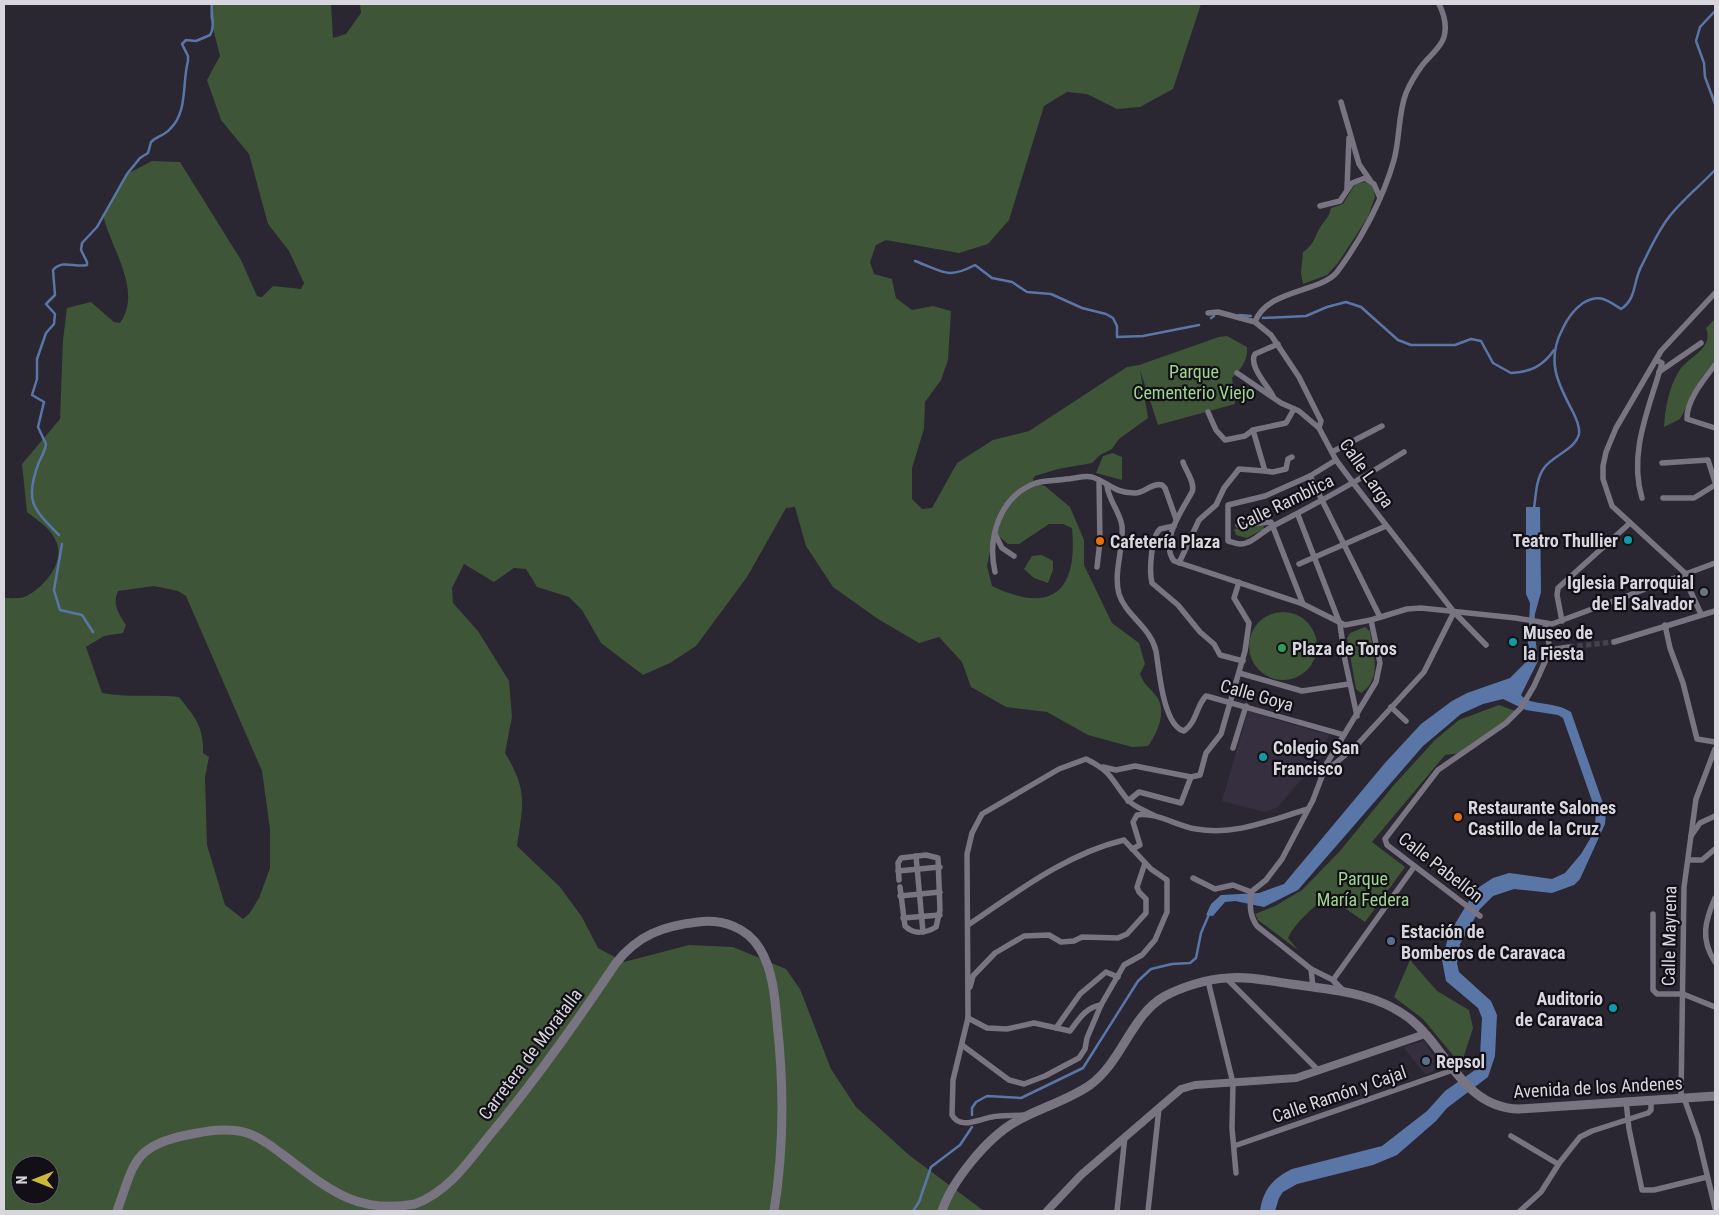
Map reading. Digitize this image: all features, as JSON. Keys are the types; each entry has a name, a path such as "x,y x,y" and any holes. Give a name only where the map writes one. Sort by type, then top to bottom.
{"main road":[{"name":"Carretera de Moratalla","path":"117,1211 130,1170 144,1152 164,1140 220,1130 240,1131 257,1137 337,1196 361,1208 395,1208 429,1198 445,1187 530,1087 616,963 632,944 659,931 693,923 713,921 732,926 753,939 764,956 771,976 778,1032 782,1119 781,1158 774,1211"},
{"path":"942,1211 956,1182 984,1149 1008,1127 1078,1092 1101,1076 1145,1013 1159,1000 1175,992 1208,981 1226,978 1313,985 1374,1000 1391,1007 1411,1020 1425,1034"},
{"name":"Avenida de los Andenes","path":"1425,1034 1477,1096 1493,1105 1512,1109 1715,1096"}],"street":[{"path":"1255,322 1258,314 1283,296 1324,282 1336,273 1380,198 1394,160 1401,109 1407,91 1421,67 1443,41 1445,35 1446,26 1439,4"},
{"path":"1342,102 1348,130 1362,170 1374,184 1380,198"},
{"path":"1347,188 1348,130"},
{"path":"1320,206 1340,202 1347,188 1355,181 1370,180"},
{"path":"1701,614 1684,574 1612,506 1603,479 1603,466 1606,452 1616,428 1661,351 1715,293"},
{"path":"1208,313 1218,312 1255,322 1278,344 1299,377 1321,421 1319,428"},
{"path":"1659,372 1701,343"},
{"path":"1274,398 1253,364 1253,357 1278,344"},
{"path":"1642,498 1639,468 1642,424 1662,364 1656,360"},
{"path":"1715,365 1687,412 1687,419 1715,428"},
{"name":"Calle Larga","path":"1237,373 1294,409 1319,428 1336,460 1386,526 1454,612 1486,645"},
{"path":"1208,412 1216,430 1225,440 1245,436 1253,430 1286,423 1294,409"},
{"path":"1332,452 1382,426"},
{"path":"1253,430 1265,471"},
{"name":"Calle Ramblica","path":"1310,476 1265,496 1228,505 1228,541 1240,544 1249,541 1272,526 1298,515 1354,484 1404,452"},
{"path":"1178,563 1198,520 1216,505 1224,488 1239,469 1272,472 1286,469 1288,459 1292,457"},
{"path":"1336,460 1310,476 1380,617"},
{"path":"1662,463 1708,460 1715,483 1694,498 1663,498"},
{"path":"1183,462 1191,479 1192,492 1176,519 1174,526 1171,553 1174,562 1303,604 1340,624 1372,620 1414,608 1529,620 1545,624 1562,621 1715,563"},
{"path":"995,572 991,547 994,532 1004,510 1014,497 1028,487 1044,481 1087,477 1099,480 1108,486 1136,494 1153,485 1162,485 1165,488 1176,519"},
{"path":"1098,567 1100,541 1099,480"},
{"name":"Calle Goya","path":"1108,486 1110,500 1121,522 1119,593 1152,637 1164,699 1174,723 1180,730 1184,731 1189,727 1206,696 1344,735"},
{"path":"1298,515 1340,624 1357,716"},
{"path":"1238,526 1270,522 1303,604"},
{"path":"1562,621 1557,595 1558,588 1630,523"},
{"path":"1174,526 1160,529 1156,535 1151,564 1152,583 1178,605 1200,632 1214,644 1220,655 1243,661"},
{"path":"1299,564 1386,526"},
{"path":"994,532 1002,548 1014,556"},
{"path":"1031,1115 991,1117 963,1123 955,1120 951,1099 968,1018 967,854 972,833 982,814 1059,769 1086,759 1102,767 1116,770 1135,766 1191,777 1200,775 1206,753 1221,734 1243,661 1249,628 1246,617 1234,598 1239,582"},
{"path":"1614,642 1715,611"},
{"path":"1327,763 1332,766 1356,746 1424,672 1454,612"},
{"path":"1345,992 1333,980 1311,969 1257,926 1251,917 1250,904 1251,893 1276,869 1308,809 1327,763 1357,716 1380,672 1372,620"},
{"path":"1342,642 1345,630 1351,624"},
{"path":"1545,624 1549,650 1570,647"},
{"path":"1665,625 1670,648 1683,683 1697,739 1715,742"},
{"name":"Calle Pabellón","path":"1480,916 1414,867 1385,842 1386,837 1438,770 1506,723 1518,712 1531,692 1549,650"},
{"path":"1239,673 1302,691 1350,684"},
{"path":"1234,748 1246,706"},
{"path":"1391,707 1406,721"},
{"name":"Calle Mayrena","path":"1682,1098 1682,902 1696,798 1715,749"},
{"path":"1102,767 1128,801 1153,815 1195,829 1225,832 1259,826 1308,809"},
{"path":"1128,801 1139,792 1181,803 1191,777"},
{"path":"1132,849 1140,845 1134,829 1134,817 1142,814 1153,815"},
{"path":"1690,837 1700,823 1715,816"},
{"path":"962,1045 1009,1080 1019,1084 1028,1083 1066,1066 1082,1054 1101,1005 1124,965 1142,955 1155,940 1167,912 1167,880 1145,863 1124,840 1100,846 1075,857 968,925"},
{"path":"1689,860 1702,860 1715,849"},
{"path":"933,855 938,858 940,867 940,915 936,927 923,932 909,930 903,918 900,896 898,871 901,858 933,855"},
{"path":"916,856 923,932"},
{"path":"968,996 973,976 995,953 1024,936 1048,935 1061,942 1074,941 1082,937 1118,938 1127,934 1146,912 1146,899 1137,887 1145,863"},
{"path":"898,871 940,867"},
{"path":"1327,989 1334,988 1333,980 1414,867"},
{"path":"1193,878 1215,889 1233,885 1251,893"},
{"path":"900,896 940,892"},
{"path":"1715,898 1713,908 1706,921 1705,939 1708,950 1715,962"},
{"path":"1653,914 1653,990 1657,994 1683,994 1715,1007"},
{"path":"903,918 940,915"},
{"path":"1311,969 1313,985"},
{"path":"1056,1028 1080,994 1106,972 1118,977"},
{"path":"1313,985 1316,978 1323,975"},
{"path":"1226,978 1319,1071"},
{"path":"1208,981 1233,1083 1232,1128 1236,1173"},
{"path":"968,1018 987,1028 1008,1029 1034,1023 1070,1031 1084,1012 1093,1006 1101,1005"},
{"path":"1047,1211 1081,1175 1125,1136 1186,1087 1287,1080 1319,1071 1425,1034"},
{"name":"Calle Ramón y Cajal","path":"1234,1146 1456,1072"},
{"path":"1682,1098 1698,1137 1715,1208"},
{"path":"1520,1211 1541,1192 1558,1164 1580,1137 1592,1131 1651,1111 1651,1100"},
{"path":"1626,1101 1642,1190 1654,1190 1708,1177"},
{"path":"1148,1211 1159,1108"},
{"path":"1117,1211 1125,1136"},
{"path":"1511,1136 1558,1164"}],"shaded area":[{"path":"1248,711 1329,735 1321,757 1277,808 1265,812 1222,801"},
{"name":"Repsol","path":"1424,1041 1441,1066 1426,1075 1403,1047"}],"green space":[{"name":"Parque Cementerio Viejo","path":"212,4 331,4 333,38 346,34 361,13 360,4 1201,4 1173,89 1140,107 1117,109 1087,94 1067,92 1044,106 1009,220 988,244 959,253 886,240 876,245 870,262 874,274 892,279 896,298 912,310 933,306 951,311 948,360 941,380 925,402 924,429 912,468 912,499 922,509 932,508 957,463 993,440 1029,431 1127,367 1139,365 1219,337 1227,336 1247,347 1243,364 1232,378 1235,404 1158,425 1140,370 1148,418 1119,439 1112,449 1100,455 1092,463 1058,469 1035,476 1033,479 1035,484 1045,486 1070,507 1084,540 1084,565 1112,623 1139,643 1145,664 1140,674 1157,697 1161,709 1160,723 1148,746 1132,747 1088,735 1047,712 1006,707 971,687 962,662 939,637 919,643 878,619 833,587 806,546 795,507 786,508 747,577 696,646 670,663 643,675 601,643 582,610 569,597 537,587 526,569 514,568 494,582 464,564 452,588 453,603 478,631 509,681 512,717 505,753 517,777 522,798 517,846 560,887 582,917 598,948 624,962 689,945 733,947 786,969 800,989 831,1069 856,1107 909,1155 984,1211 4,1211 4,598 22,598 34,592 52,572 58,556 58,547 50,531 27,512 22,464 60,419 63,340 67,308 91,302 114,322 120,323 126,311 127,284 103,215 127,174 152,161 180,162 241,260 257,296 262,297 273,286 301,289 304,283 289,251 268,224 249,154 221,120 207,80 220,56 210,16","holes":["1049,524 1063,524 1072,528 1073,550 1065,582 1057,592 1045,597 1031,598 992,586 987,566 994,532 1008,544 1019,544","154,586 178,591 186,596 262,771 270,829 270,868 259,898 249,914 243,919 225,905 207,845 205,777 209,757 203,753 202,736 194,717 179,697 102,693 86,647 104,636 123,633 126,625 116,605 118,591"]},
{"path":"1366,182 1373,186 1375,197 1368,217 1338,263 1327,275 1303,284 1301,273 1303,252 1312,243 1331,208 1343,204 1355,184"},
{"path":"1715,319 1715,361 1702,377 1680,419 1664,427 1668,398 1676,377 1683,365 1704,347 1708,336 1706,328"},
{"path":"1113,453 1122,457 1122,480 1096,473 1103,456"},
{"path":"1263,524 1264,529 1247,538 1236,535 1234,529"},
{"path":"1042,555 1053,561 1053,570 1048,583 1034,578 1024,569 1032,556"},
{"path":"1283,612 1296,615 1307,622 1314,633 1317,646 1314,659 1307,670 1296,677 1283,680 1270,677 1259,670 1252,659 1249,646 1252,633 1259,622 1270,615"},
{"path":"1365,627 1370,631 1375,665 1372,680 1361,693 1356,689 1347,638 1350,633"},
{"name":"Parque María Federa","path":"1499,705 1518,712 1461,753 1445,755 1372,842 1405,867 1365,922 1327,896 1300,920 1288,938 1298,950 1258,920 1255,914 1275,906 1302,890 1340,851 1393,786 1435,740 1459,720"},
{"path":"1410,960 1437,991 1469,1010 1473,1028 1461,1065 1423,1019 1394,997"}],"water":[{"path":"1526,507 1540,507 1541,592 1534,625 1538,661 1521,695 1530,701 1558,706 1571,712 1606,812 1605,824 1580,879 1574,885 1552,893 1514,889 1493,896 1480,909 1460,944 1457,963 1459,972 1491,1001 1497,1015 1495,1056 1488,1077 1447,1108 1436,1121 1397,1155 1373,1165 1297,1184 1283,1192 1275,1211 1260,1211 1266,1191 1279,1176 1292,1169 1382,1146 1427,1111 1445,1091 1475,1070 1480,1056 1482,1018 1478,1008 1446,981 1442,960 1449,934 1476,889 1493,878 1509,873 1552,879 1565,873 1581,854 1590,839 1595,825 1596,812 1563,718 1558,715 1526,710 1503,699 1483,704 1461,714 1423,746 1298,890 1264,907 1235,901 1225,902 1213,916 1206,915 1211,904 1221,895 1259,893 1284,884 1385,763 1421,724 1452,701 1467,693 1510,678 1527,661 1530,603 1526,594"}],"waterway":[{"path":"59,535 37,511 32,495 34,475 46,444 38,427 44,402 32,395 37,379 37,359 46,333 54,324 55,314 46,304 55,295 53,270 65,264 87,265 81,250 82,243 97,227 127,174 140,158 148,153 151,142 163,135 176,122 184,97 188,61 188,56 182,44 186,40 196,41 210,35 213,28 212,4"},
{"path":"1715,11 1700,27 1696,41 1704,63 1705,77 1715,104"},
{"path":"1534,508 1541,472 1548,463 1569,448 1577,440 1579,434 1579,428 1559,382 1554,362 1557,341 1566,322 1579,306 1594,298 1603,299 1621,309 1626,305 1632,295 1639,271 1665,222 1715,170"},
{"path":"915,261 938,271 951,273 965,270 975,265 992,278 1012,282 1027,292 1051,294 1082,308 1106,314 1113,318 1117,326 1117,337 1143,336 1199,325"},
{"path":"1263,318 1306,316 1327,307 1346,302 1361,307 1398,340 1411,345 1455,345 1471,339 1481,341 1493,363 1511,373 1530,370 1536,367 1554,350"},
{"path":"1239,315 1251,316"},
{"path":"62,544 54,590 60,610 82,615 93,632"},
{"path":"972,1115 972,1108 976,1102 987,1096 1021,1098 1083,1068 1138,981 1151,969 1172,964 1190,963 1196,958 1201,933 1210,912"},
{"path":"913,1211 919,1202 931,1167 960,1145 972,1127"}],"tunnel":[{"path":"1569,647 1614,642"}],"place":[{"name":"Teatro Thullier","path":"1628,540"},
{"name":"Cafetería Plaza","path":"1100,541"},
{"name":"Iglesia Parroquial de El Salvador","path":"1704,592"},
{"name":"Museo de la Fiesta","path":"1513,642"},
{"name":"Plaza de Toros","path":"1282,648"},
{"name":"Colegio San Francisco","path":"1263,757"},
{"name":"Restaurante Salones Castillo de la Cruz","path":"1458,817"},
{"name":"Estación de Bomberos de Caravaca","path":"1391,941"},
{"name":"Auditorio de Caravaca","path":"1613,1008"},
{"name":"Repsol","path":"1426,1061"}]}
